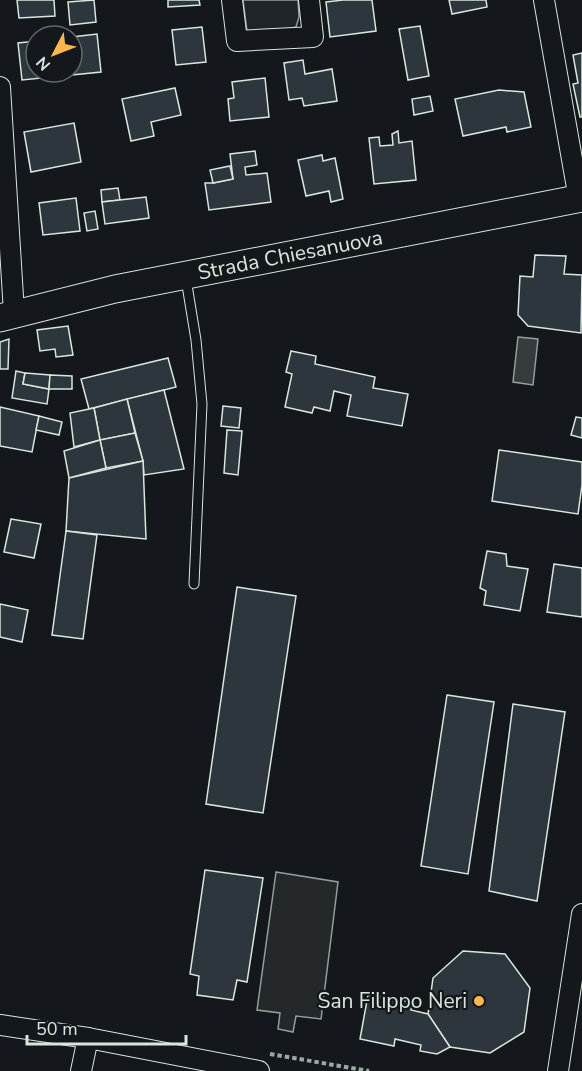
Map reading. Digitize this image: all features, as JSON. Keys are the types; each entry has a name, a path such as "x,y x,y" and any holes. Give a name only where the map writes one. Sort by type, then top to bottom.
{"main road":[{"name":"Strada Chiesanuova","path":"7,316 116,289 581,199"}],"street":[{"path":"232,0 237,41 314,37 309,0"},
{"path":"544,0 581,199"},
{"path":"0,87 7,316"},
{"path":"558,1071 572,1004 582,914"},
{"path":"0,1025 88,1038 259,1071"},
{"path":"81,1071 88,1038"}],"lane":[{"path":"185,275 196,340 202,404 194,584"}],"shaded area":[{"path":"243,0 298,0 299,17 296,27 278,32 253,33 247,31"},
{"path":"518,337 538,339 533,385 513,382"},
{"path":"276,872 338,882 321,1019 296,1016 293,1032 278,1029 280,1013 257,1010"}],"building":[{"path":"17,0 54,0 55,16 19,18"},
{"path":"94,0 96,22 70,24 68,2"},
{"path":"168,0 199,0 200,5 168,7"},
{"path":"372,0 376,31 330,37 326,2"},
{"path":"449,0 486,0 487,7 452,14"},
{"path":"420,26 429,76 408,80 399,29"},
{"path":"202,27 206,62 176,65 172,30"},
{"path":"97,34 101,72 84,74 84,36"},
{"path":"24,42 24,80 22,80 18,43"},
{"path":"582,53 582,117 580,117 573,84 578,83 573,55"},
{"path":"303,60 305,74 332,69 337,101 304,106 302,98 289,100 284,63"},
{"path":"265,78 269,117 230,121 228,99 234,98 232,82"},
{"path":"175,88 181,115 151,122 154,136 131,141 122,99"},
{"path":"499,90 524,92 531,127 507,132 506,127 463,136 455,99"},
{"path":"430,96 433,111 414,115 412,99"},
{"path":"74,123 81,162 31,172 24,132"},
{"path":"398,131 399,143 412,141 416,180 374,184 369,138 379,137 380,146 393,145 392,134"},
{"path":"255,151 257,165 245,167 246,175 267,173 271,202 209,210 205,183 233,179 230,154"},
{"path":"322,155 323,161 335,158 343,199 331,202 329,191 306,196 298,160"},
{"path":"230,166 233,179 213,183 210,170"},
{"path":"118,188 120,200 102,202 101,190"},
{"path":"146,197 149,218 105,224 102,202"},
{"path":"76,198 80,231 43,235 39,203"},
{"path":"95,211 98,229 87,231 84,213"},
{"path":"535,255 566,256 564,274 582,275 581,333 528,326 518,315 520,276 533,277"},
{"path":"68,326 73,355 56,357 55,349 40,351 37,330"},
{"path":"9,339 8,369 0,369 0,342"},
{"path":"291,351 316,356 315,364 375,377 373,388 408,394 402,426 347,416 351,395 334,391 330,411 314,407 312,413 285,407 292,374 286,372"},
{"path":"168,358 176,387 89,409 81,379"},
{"path":"16,371 25,373 23,384 49,389 47,404 12,398"},
{"path":"25,373 50,375 49,389 23,384"},
{"path":"50,375 72,376 72,389 49,389"},
{"path":"164,390 184,469 144,475 143,461 127,399"},
{"path":"127,399 135,433 100,440 94,408"},
{"path":"223,406 241,408 239,428 221,426"},
{"path":"0,407 39,416 32,452 0,446"},
{"path":"94,408 100,440 74,447 70,413"},
{"path":"39,416 62,422 59,435 36,430"},
{"path":"576,417 582,418 582,438 571,435"},
{"path":"227,430 242,431 238,475 224,473"},
{"path":"135,433 143,461 106,468 100,440"},
{"path":"100,440 106,468 69,478 64,451"},
{"path":"499,450 582,462 578,514 492,501"},
{"path":"143,461 146,539 66,531 69,478"},
{"path":"11,519 41,524 34,558 4,552"},
{"path":"66,531 97,535 83,639 52,635"},
{"path":"487,551 506,554 507,566 528,569 520,611 484,605 486,591 480,588"},
{"path":"554,564 582,568 582,617 547,612"},
{"path":"237,587 296,596 263,813 206,804"},
{"path":"0,604 28,610 22,642 0,637"},
{"path":"447,695 494,702 468,874 421,866"},
{"path":"513,704 565,712 537,901 489,891"},
{"path":"205,870 263,878 247,982 237,980 233,1000 197,995 199,976 190,974"},
{"name":"San Filippo Neri","path":"463,951 505,954 530,988 524,1032 490,1053 450,1047 428,1014 433,978"},
{"path":"368,995 412,1002 411,1010 428,1014 450,1047 437,1054 420,1051 421,1045 395,1039 394,1046 360,1039"}],"place":[{"name":"San Filippo Neri","path":"479,1001"}]}
